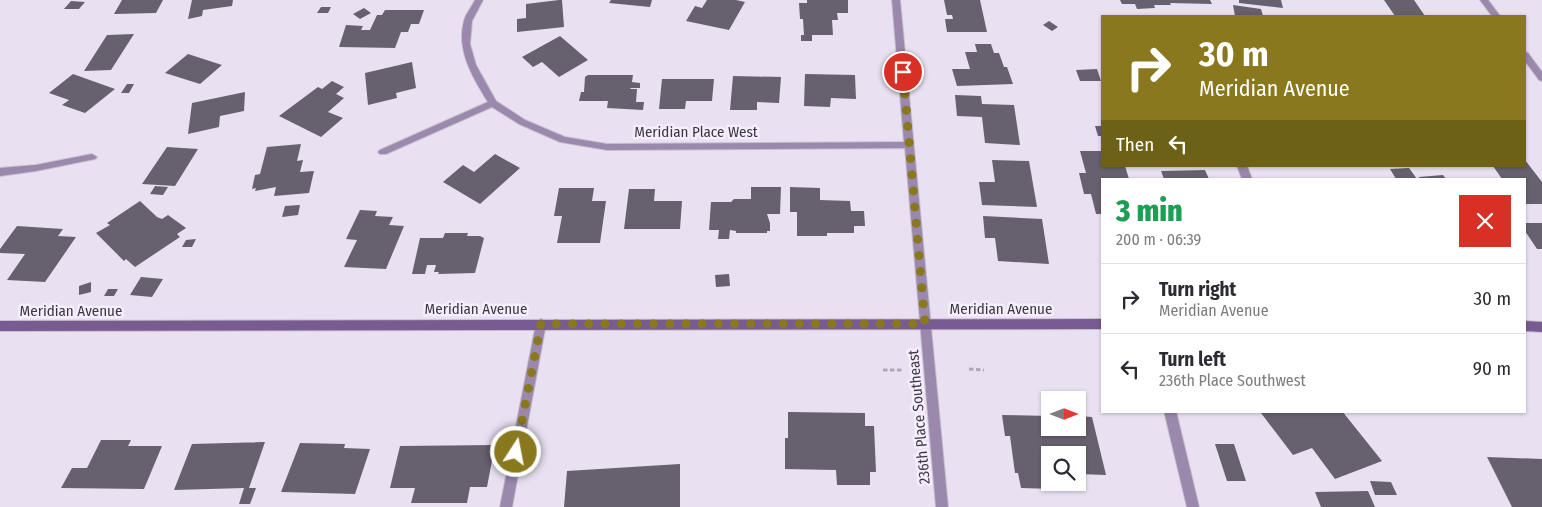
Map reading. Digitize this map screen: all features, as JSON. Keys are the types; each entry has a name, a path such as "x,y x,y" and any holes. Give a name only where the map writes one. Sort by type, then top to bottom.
{"main road":[{"name":"Meridian Avenue","path":"0,326 1101,324"},
{"path":"1526,326 1542,326"}],"street":[{"path":"383,152 493,103 472,69 466,44 468,20 479,0"},
{"name":"236th Place Southeast","path":"896,0 942,507"},
{"path":"1484,0 1495,15"},
{"path":"1526,56 1542,78"},
{"name":"Meridian Place West","path":"493,103 522,122 563,140 607,147 909,145"},
{"path":"0,172 36,168 92,157"},
{"path":"506,507 541,324"},
{"path":"1170,413 1193,507"}],"path":[{"path":"883,370 902,370"},
{"path":"969,370 984,370"}],"building":[{"path":"122,0 163,0 156,13 114,14"},
{"path":"192,0 233,0 232,6 203,10 202,16 188,19"},
{"path":"562,0 564,27 517,32 517,19 526,18 526,4"},
{"path":"611,0 652,0 650,7 609,3"},
{"path":"707,0 736,0 745,2 729,30 686,21 695,6 702,8"},
{"path":"807,0 848,0 848,13 837,13 838,20 832,20 833,35 812,35 812,41 801,41 801,35 804,35 799,3 807,3"},
{"path":"944,0 980,0 987,32 947,32 945,19 953,19 952,15 947,15"},
{"path":"1120,0 1210,0 1212,4 1170,3 1171,5 1154,5 1155,8 1137,9 1135,4 1122,4"},
{"path":"1239,0 1281,0 1283,8 1239,3"},
{"path":"1384,0 1414,0 1424,15 1394,15"},
{"path":"71,1 85,2 79,9 64,9"},
{"path":"1233,5 1261,9 1263,15 1235,15"},
{"path":"321,7 331,7 328,13 317,13"},
{"path":"364,8 371,13 360,19 353,14"},
{"path":"385,10 424,10 419,24 411,24 408,32 401,32 395,48 339,47 346,25 363,26 361,30 370,30 377,15 382,15"},
{"path":"1049,21 1058,27 1052,31 1043,25"},
{"path":"134,34 111,70 84,71 107,35"},
{"path":"560,36 588,60 559,77 542,62 533,67 522,57"},
{"path":"975,44 991,44 994,53 999,53 1004,67 1007,67 1013,84 957,86 952,69 970,69 965,52 977,52"},
{"path":"188,54 222,65 200,84 165,73"},
{"path":"412,62 416,88 396,93 397,98 368,105 365,73"},
{"path":"1097,69 1101,81 1080,81 1076,70"},
{"path":"73,74 115,89 85,113 62,105 69,100 49,93"},
{"path":"805,74 855,75 856,99 831,98 830,107 804,106"},
{"path":"588,75 633,75 632,82 640,83 640,88 630,89 637,89 636,102 644,102 643,110 607,108 608,101 579,101 581,92 584,92 585,77"},
{"path":"733,76 781,77 779,103 757,102 757,110 730,110"},
{"path":"662,79 714,79 712,101 686,101 685,109 659,109"},
{"path":"332,81 344,87 336,94 344,98 328,112 343,118 321,137 279,116 318,87 322,89"},
{"path":"127,84 134,84 129,93 121,93"},
{"path":"245,92 244,111 220,116 219,127 188,134 192,103"},
{"path":"955,95 981,96 982,104 1014,105 1020,145 985,143 982,117 957,116"},
{"path":"1095,126 1101,126 1101,136 1098,136"},
{"path":"301,144 297,161 303,160 300,172 314,171 309,193 274,196 276,187 255,191 256,188 252,189 255,175 260,174 267,147"},
{"path":"167,147 198,149 175,186 142,184"},
{"path":"1080,151 1101,151 1101,167 1125,167 1129,178 1101,178 1101,214 1096,214 1091,194 1084,194 1079,173 1086,173"},
{"path":"495,154 520,168 480,204 443,182 463,165 474,172"},
{"path":"992,160 1029,161 1037,207 982,205 979,182 995,182"},
{"path":"1526,161 1542,182 1542,204 1526,204 1526,178 1501,178 1494,167 1526,167"},
{"path":"1409,168 1416,178 1395,178 1390,169"},
{"path":"1205,170 1209,178 1164,178 1161,171"},
{"path":"1443,175 1445,178 1419,178"},
{"path":"155,186 168,187 163,195 150,194"},
{"path":"751,187 781,187 780,214 767,214 770,231 767,231 767,233 736,233 736,231 730,230 729,239 718,239 719,230 709,230 711,202 751,199"},
{"path":"790,187 820,188 820,200 850,201 851,211 864,211 865,226 854,226 854,233 827,233 827,236 797,236 797,212 790,212"},
{"path":"559,188 594,188 592,201 606,201 600,243 557,243 562,216 554,216"},
{"path":"629,189 655,189 654,201 682,201 680,229 624,229"},
{"path":"140,201 157,217 162,219 168,215 186,228 177,234 180,237 135,267 126,259 124,261 96,233 110,225 107,223"},
{"path":"300,205 298,215 282,217 285,206"},
{"path":"360,210 377,211 375,216 393,217 389,225 404,226 386,269 344,267 357,240 346,239"},
{"path":"983,216 1042,219 1049,264 998,261 995,238 985,238"},
{"path":"1526,223 1542,223 1542,249 1537,249 1526,232"},
{"path":"17,226 63,229 58,236 76,237 45,282 7,280 25,254 0,253 0,249"},
{"path":"445,233 468,233 467,236 480,236 484,238 475,273 438,274 439,272 434,272 436,265 427,265 425,274 412,274 420,238 443,238"},
{"path":"196,239 192,247 182,247 186,240"},
{"path":"729,274 730,286 716,287 715,275"},
{"path":"141,277 163,279 152,297 130,295"},
{"path":"91,282 91,292 79,295 79,286"},
{"path":"108,289 118,289 114,296 104,296"},
{"path":"788,412 865,413 865,426 874,426 876,472 870,472 870,485 837,485 836,470 785,469 785,438 788,438"},
{"path":"1261,413 1344,413 1382,461 1335,479 1312,448 1293,455"},
{"path":"1002,415 1041,416 1041,436 1086,436 1086,417 1092,417 1106,475 1086,474 1086,446 1041,446 1041,489 1021,488 1018,473 1015,473 1010,436 1005,436"},
{"path":"101,440 131,440 128,446 162,446 144,489 61,488 72,468 87,468"},
{"path":"265,442 249,488 256,488 250,504 239,504 244,488 174,490 192,444"},
{"path":"300,443 345,444 344,448 370,449 355,494 281,492"},
{"path":"1215,444 1234,444 1246,481 1227,481"},
{"path":"495,445 487,487 470,487 467,503 411,503 415,488 390,488 400,446"},
{"path":"1487,457 1542,459 1542,507 1512,507"},
{"path":"680,464 680,507 564,507 567,471"},
{"path":"1370,481 1391,482 1397,495 1375,495"},
{"path":"1368,491 1375,507 1321,507 1315,492"}],"route":[{"path":"516,452 541,324 925,324 903,72"}]}
